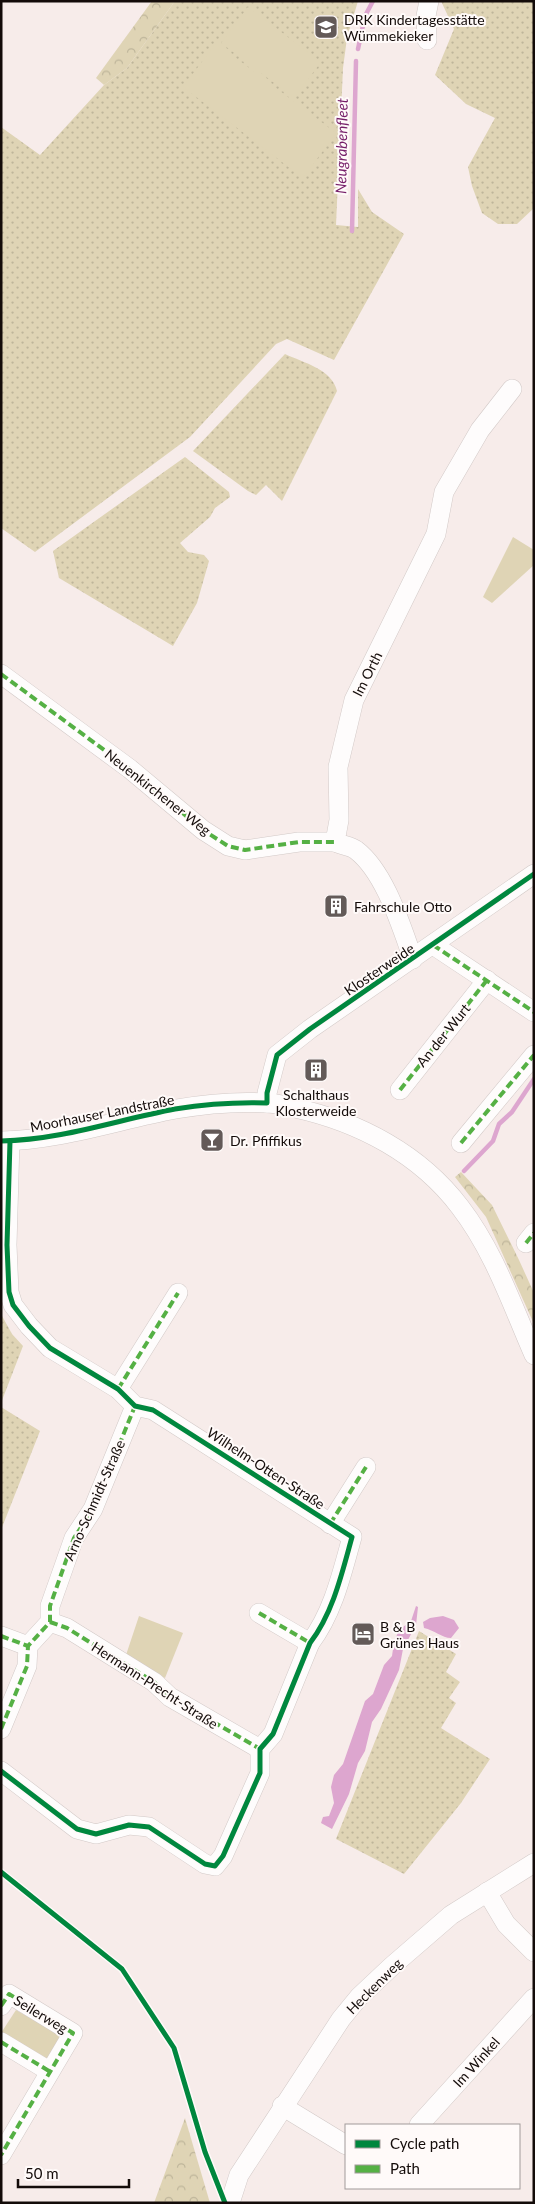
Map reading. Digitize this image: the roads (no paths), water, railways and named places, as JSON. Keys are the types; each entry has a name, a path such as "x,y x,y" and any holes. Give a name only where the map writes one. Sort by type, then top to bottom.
{"street":[{"path":"428,40 426,16 429,1"},
{"name":"Im Orth","path":"335,842 339,820 338,767 354,700 436,534 444,492 480,430 512,389"},
{"name":"Neuenkirchener Weg","path":"1,674 130,769 204,830 228,846 246,850 299,842 335,842"},
{"path":"335,842 356,849 368,863 390,897 413,959"},
{"name":"Klosterweide","path":"268,1102 267,1093 277,1055 310,1029 534,874"},
{"path":"433,945 534,1012"},
{"name":"An der Wurt","path":"400,1090 487,980"},
{"path":"461,1143 534,1055"},
{"name":"Moorhauser Landstraße","path":"6,1141 77,1132 175,1110 213,1104 268,1102 327,1115 390,1143 430,1174 460,1206 482,1239 503,1282 534,1355"},
{"name":"Wilhelm-Otten-Straße","path":"6,1141 7,1245 10,1292 13,1305 29,1326 50,1348 118,1389 135,1406 153,1410 352,1537 338,1586 320,1631 310,1644 273,1734 260,1749"},
{"path":"118,1389 178,1293"},
{"name":"Arno-Schmidt-Straße","path":"50,1622 50,1606 74,1538 93,1509 135,1406"},
{"name":"Wilhelm-Otten-Straße","path":"330,1524 366,1467"},
{"path":"259,1614 310,1644"},
{"path":"1,1729 27,1666 28,1646 50,1622"},
{"name":"Hermann-Precht-Straße","path":"50,1622 68,1628 154,1682 170,1697 260,1749"},
{"path":"1,1636 28,1646"},
{"path":"1,1771 77,1830 96,1834 129,1824 149,1827 205,1864 215,1866 223,1856 260,1773 260,1749"},
{"name":"Heckenweg","path":"230,2203 239,2175 340,2019 359,1998 451,1915 534,1864"},
{"path":"487,1892 506,1924 534,1952"},
{"name":"Seilerweg","path":"1,2006 8,1994 73,2033 1,2155"},
{"name":"Im Winkel","path":"420,2124 534,1998"},
{"path":"1,2042 49,2071"},
{"path":"282,2106 345,2144"}],"waterway":[{"name":"Neugrabenfleet","path":"358,49 365,16 373,1"},
{"name":"Neugrabenfleet","path":"352,231 356,61"},
{"path":"464,1171 493,1141 499,1124 512,1112 534,1079"}],"place":[{"name":"DRK Kindertagesstätte Wümmekieker","path":"326,27"},
{"name":"Fahrschule Otto","path":"336,906"},
{"name":"Schalthaus Klosterweide","path":"316,1070"},
{"name":"Dr. Pfiffikus","path":"212,1140"},
{"name":"B & B Grünes Haus","path":"363,1634"}]}
